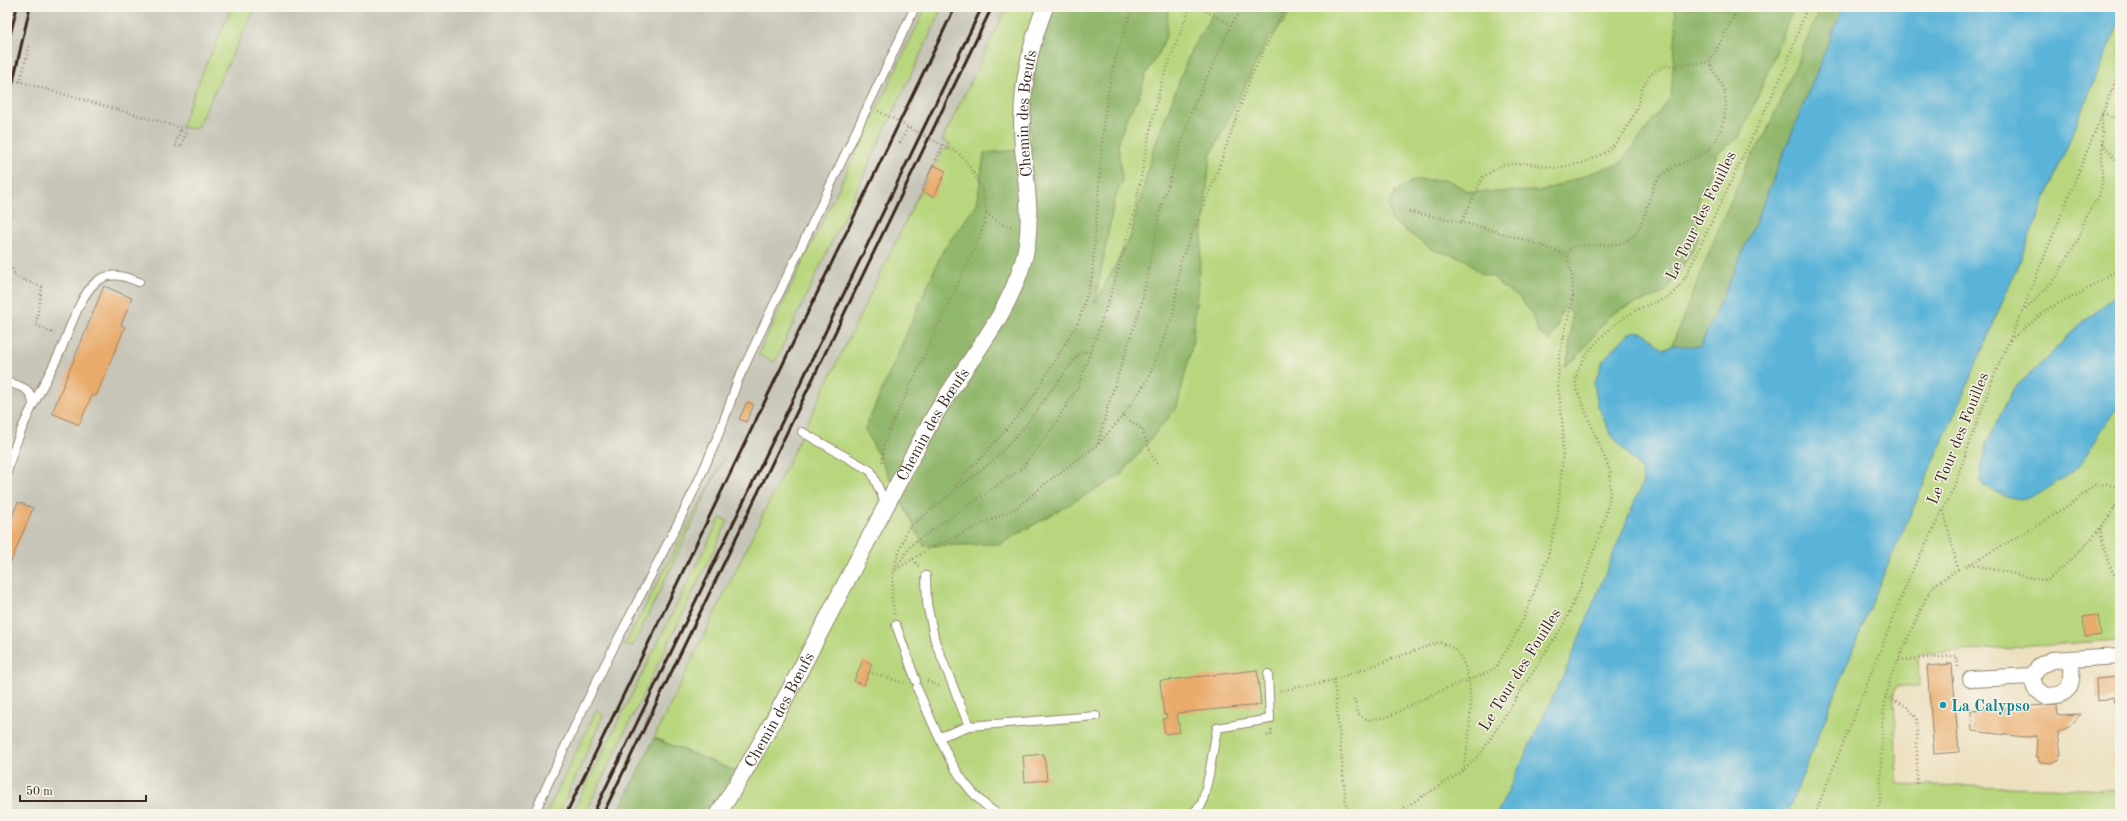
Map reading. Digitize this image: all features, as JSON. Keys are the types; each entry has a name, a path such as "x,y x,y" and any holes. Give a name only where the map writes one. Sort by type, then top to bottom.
{"street":[{"name":"Chemin des Bœufs","path":"718,814 742,776 776,716 931,422 980,349 1008,300 1022,265 1028,231 1023,145 1023,88 1032,40 1046,7"},
{"path":"2032,676 2041,664 2052,660 2120,656"},
{"path":"2032,676 2035,688 2046,696 2058,696 2069,688 2071,676 2070,660"},
{"path":"1971,679 2032,676"}],"lane":[{"path":"534,814 594,684 676,527 726,417 737,382 916,7"},
{"path":"7,473 11,457 33,406 83,299 95,282 108,276 120,275 139,282"},
{"path":"7,382 26,389 32,396 33,406"},
{"path":"802,432 871,471 887,507"},
{"path":"926,576 927,604 935,641 970,726"},
{"path":"896,625 916,681 940,737 970,789 998,814"},
{"path":"1192,814 1202,804 1209,775 1217,728 1270,719 1268,674"},
{"path":"940,737 970,726 1096,716"}],"path":[{"path":"954,490 962,476 982,457 1021,412 1036,392 1079,321 1092,277 1098,170 1105,111 1112,71 1132,7"},
{"path":"893,572 912,544 1021,469 1049,433 1078,387 1092,352 1134,213 1151,126 1162,81 1190,7"},
{"path":"1199,7 1231,25"},
{"path":"1098,444 1107,409 1142,302 1160,210 1191,112 1231,25 1243,7"},
{"path":"893,572 925,551 1018,507 1045,484 1098,444 1123,416 1148,379 1173,315 1181,260 1215,178 1250,79 1285,7"},
{"path":"1354,699 1358,714 1368,720 1387,717 1468,679 1484,674 1496,667 1510,645 1522,622 1547,560 1558,519 1563,429 1558,385 1559,364 1573,296 1572,276 1567,255 1571,247 1583,244 1620,244 1631,238 1647,211 1660,177 1682,162 1707,151 1715,141 1723,125 1726,107 1724,89 1714,74 1710,62 1734,16 1731,7"},
{"name":"Le Tour des Fouilles","path":"1394,814 1462,772 1482,752 1565,622 1584,579 1605,518 1610,495 1610,470 1577,390 1576,378 1583,361 1612,326 1642,307 1664,301 1675,293 1685,278 1786,66 1807,7"},
{"path":"20,82 30,44"},
{"path":"1462,221 1483,177 1502,165 1524,163 1556,168 1582,163 1607,152 1622,136 1636,111 1642,89 1650,74 1664,66 1710,62"},
{"name":"Le Tour des Fouilles","path":"1815,814 1909,578 1953,489 1976,424 2120,70"},
{"path":"7,78 182,128 175,146 181,147 187,130"},
{"path":"2021,314 2056,278 2079,238 2086,216 2099,196 2102,183 2102,113 2120,119"},
{"path":"882,467 884,444 889,431 977,243 986,212 979,185 968,164 956,151 887,116"},
{"path":"900,143 908,127"},
{"path":"2102,143 2120,166"},
{"path":"936,160 943,144"},
{"path":"7,164 11,171 12,192 7,240"},
{"path":"986,212 1001,224 1028,231"},
{"path":"1409,212 1462,221 1528,240 1567,255"},
{"path":"7,258 16,277 42,287 36,325 66,338"},
{"path":"2010,340 2051,308 2079,294 2120,268"},
{"path":"896,625 892,598 893,572 908,528 954,490 994,460 1025,426 1076,356 1083,352 1092,352"},
{"path":"1123,416 1142,429 1158,464"},
{"path":"1966,566 2035,527 2078,499 2094,485 2107,484 2120,488"},
{"path":"1970,564 2046,581 2066,566 2100,527 2119,500 2120,495"},
{"path":"1876,814 1880,802 1882,727 1886,697 1892,676 1926,598 1935,585 1958,570 1943,508"},
{"path":"2100,527 2104,553 2113,574 2120,584"},
{"path":"1275,692 1334,680 1439,642 1451,647 1459,655 1468,679 1470,730 1468,750 1462,772"},
{"path":"1899,660 1957,656 1959,679 1971,679"},
{"path":"869,672 916,681 956,692"},
{"path":"1334,680 1347,814"},
{"path":"1886,697 1906,706 1917,718 1917,785"}],"shaded area":[{"path":"7,7 1007,7 942,140 950,144 947,150 944,149 921,191 617,814 7,814"}],"green space":[{"path":"232,7 256,7 196,129 181,127 200,78"},
{"path":"926,7 943,7 775,362 758,355"},
{"path":"1007,7 2120,7 2120,640 1918,654 1919,686 1897,686 1894,691 1897,784 2119,790 2120,814 705,814 734,771 654,738 933,165 938,161 944,148 947,150 950,144 942,140"},
{"path":"1052,7 1168,7 1167,33 1159,53 1146,74 1139,96 1127,116 1118,144 1122,181 1114,202 1095,303 1130,238 1153,150 1192,48 1217,7 1296,7 1266,43 1210,157 1192,346 1177,407 1121,475 1000,544 924,546 865,429 943,250 977,204 984,153 1032,149 1030,125 1036,61"},
{"path":"1675,7 1790,7 1791,15 1760,91 1739,137 1717,154 1709,177 1699,197 1696,213 1698,240 1686,261 1664,293 1624,308 1609,316 1577,357 1565,366 1569,353 1572,313 1564,306 1550,341 1538,332 1531,312 1519,297 1502,287 1494,277 1481,274 1465,259 1431,249 1391,220 1389,204 1397,190 1414,180 1448,180 1469,192 1542,191 1622,162 1671,96 1676,31"},
{"path":"1821,7 1843,7 1752,231 1700,348 1672,345 1718,230 1746,166 1766,133"},
{"path":"724,458 633,646 624,646"},
{"path":"720,518 728,521 598,787 584,814 572,814"},
{"path":"597,709 603,716 559,814 546,814"},
{"path":"654,738 735,771 705,814 617,814"}],"water":[{"path":"1843,7 2120,7 2120,20 1977,363 1877,590 1787,814 1497,814 1568,665 1643,481 1642,471 1610,433 1598,406 1594,384 1603,360 1629,333 1636,331 1645,333 1662,348 1666,349 1672,345 1700,347 1752,231"},
{"path":"2120,292 2120,407 2103,427 2080,465 2049,488 2030,497 2021,499 2003,495 1981,483 1980,468 1987,441 2014,388 2046,360 2071,332"}],"building":[{"path":"933,165 946,171 934,197 921,191"},
{"path":"104,286 132,298 121,325 125,327 96,396 92,395 79,425 52,413"},
{"path":"747,402 754,405 746,422 739,419"},
{"path":"18,502 33,508 7,571 7,529"},
{"path":"2098,615 2101,635 2085,637 2083,617"},
{"path":"863,660 872,664 864,685 854,681"},
{"name":"La Calypso","path":"1952,664 1959,752 1934,754 1927,666"},
{"path":"1257,670 1261,705 1177,713 1180,732 1165,734 1163,719 1167,718 1166,714 1164,715 1160,681"},
{"path":"2120,677 2120,702 2115,703 2114,697 2097,701 2096,679"},
{"path":"2057,704 2058,715 2081,714 2069,727 2058,732 2061,755 2059,755 2059,760 2053,763 2039,762 2038,756 2036,757 2037,736 2025,737 1972,731 1971,711"},
{"path":"1044,754 1047,780 1025,782 1023,756"}],"railway":[{"path":"7,48 17,7"},
{"path":"7,108 30,7"},
{"path":"566,814 955,7"},
{"path":"593,814 982,7"},
{"path":"603,814 992,7"}],"place":[{"name":"La Calypso","path":"1943,705"}]}
